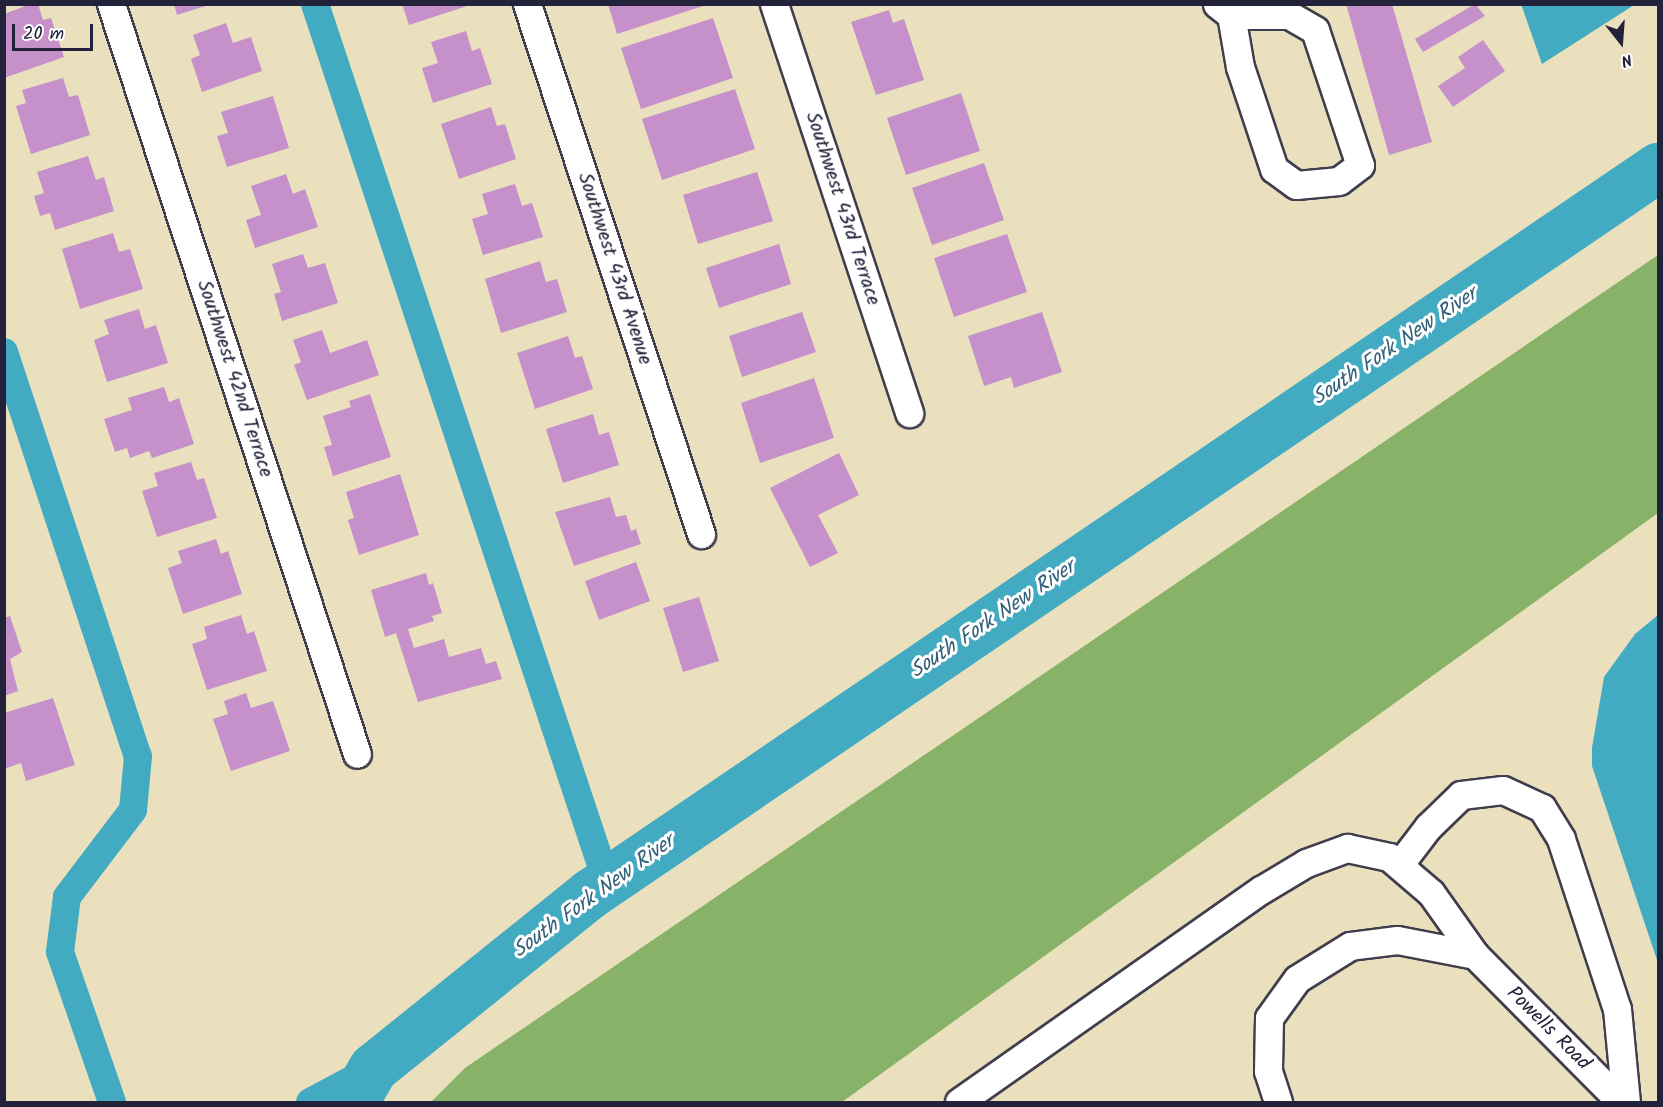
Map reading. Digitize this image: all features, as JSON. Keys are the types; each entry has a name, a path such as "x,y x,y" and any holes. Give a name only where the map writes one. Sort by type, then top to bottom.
{"street":[{"name":"Southwest 42nd Terrace","path":"111,4 357,754"},
{"name":"Southwest 43rd Avenue","path":"527,4 701,534"},
{"name":"Southwest 43rd Terrace","path":"774,4 909,413"},
{"path":"1224,10 1289,15 1316,30 1360,165 1339,181 1296,185 1274,169 1240,67 1224,10"},
{"path":"1398,866 1428,827 1461,795 1503,790 1542,808 1561,839 1617,1009 1626,1102"},
{"name":"Powells Road","path":"958,1102 1261,890 1306,863 1347,848 1389,856 1431,893 1475,955 1621,1102"},
{"path":"1278,1102 1268,1071 1269,1018 1297,979 1350,946 1397,939 1475,955"}],"green space":[{"path":"1658,255 1658,513 842,1102 431,1102 465,1068"}],"water":[{"path":"1521,4 1634,4 1634,5 1542,64"},
{"path":"1658,615 1658,963 1592,766 1592,748 1604,677 1635,634"}],"building":[{"path":"31,4 38,4 43,20 51,18 64,57 4,78 4,14"},
{"path":"174,4 209,4 209,5 177,15"},
{"path":"402,4 466,4 467,6 409,25"},
{"path":"608,4 706,4 706,5 617,34"},
{"path":"1346,4 1392,4 1432,142 1389,155"},
{"path":"1475,4 1485,16 1423,52 1415,39"},
{"path":"889,10 893,23 904,19 924,80 876,95 851,22"},
{"path":"713,18 733,78 641,109 621,48"},
{"path":"226,23 233,43 251,37 262,71 202,92 191,59 200,55 193,35"},
{"path":"466,31 472,51 480,48 492,84 433,103 422,68 438,63 431,42"},
{"path":"1483,40 1505,71 1453,107 1438,86 1465,68 1458,57"},
{"path":"63,78 69,97 78,95 90,135 31,154 16,106 26,103 22,90"},
{"path":"735,89 755,149 662,180 642,119"},
{"path":"961,93 980,151 906,175 887,118"},
{"path":"273,96 289,148 227,167 217,136 228,133 221,112"},
{"path":"491,107 497,126 505,124 516,159 459,179 441,124"},
{"path":"88,156 96,180 104,177 114,211 55,230 50,213 40,216 34,196 44,193 37,172"},
{"path":"984,163 1004,220 932,245 912,188"},
{"path":"757,172 773,221 698,244 683,195"},
{"path":"286,174 293,194 305,189 318,227 255,248 246,220 261,215 251,186"},
{"path":"515,184 522,206 532,203 543,237 483,255 472,219 488,214 482,194"},
{"path":"113,233 119,252 130,249 143,289 80,309 62,249"},
{"path":"1007,234 1027,292 954,317 934,258"},
{"path":"779,244 791,284 719,308 706,268"},
{"path":"303,254 308,268 325,263 338,303 282,321 274,294 281,292 272,264"},
{"path":"540,261 546,282 557,279 567,312 501,333 485,279"},
{"path":"139,309 145,329 156,325 168,363 107,382 94,340 109,334 104,320"},
{"path":"802,312 816,352 742,377 729,336"},
{"path":"1042,312 1062,372 1014,388 1011,377 984,386 968,336"},
{"path":"322,330 330,353 367,340 379,375 307,400 294,365 301,362 293,340"},
{"path":"568,336 575,358 582,356 593,389 535,409 517,353"},
{"path":"814,378 834,438 760,463 741,403"},
{"path":"164,387 169,402 179,398 194,444 152,458 149,451 130,458 127,448 115,452 104,419 132,410 128,398"},
{"path":"370,394 391,457 333,476 324,447 332,445 323,416 351,407 349,401"},
{"path":"593,414 599,435 609,432 619,465 563,483 546,429"},
{"path":"839,453 859,495 818,515 838,553 810,567 770,488"},
{"path":"191,462 197,480 204,478 217,518 157,537 142,491 158,486 154,473"},
{"path":"400,474 419,535 359,555 348,520 354,518 346,492"},
{"path":"610,497 616,517 626,515 631,531 636,529 641,544 574,566 555,512"},
{"path":"216,539 221,554 228,551 242,594 183,614 168,568 182,563 178,551"},
{"path":"636,562 650,601 599,620 585,581"},
{"path":"426,573 429,585 433,583 442,613 432,616 434,621 408,629 414,648 444,639 449,657 481,648 486,664 496,661 502,679 418,702 396,633 385,637 371,590"},
{"path":"699,597 719,661 683,672 663,608"},
{"path":"241,615 247,634 254,631 267,671 207,690 192,644 207,639 204,627"},
{"path":"10,616 22,652 10,659 18,691 4,696 4,618"},
{"path":"246,693 251,708 273,701 290,751 231,771 213,719 228,714 224,701"},
{"path":"53,698 75,765 26,781 21,763 4,769 4,713"}],"waterway":[{"path":"315,4 607,883"},
{"name":"South Fork New River","path":"354,1102 374,1068 589,895 1658,168"},
{"path":"4,352 138,756 133,810 67,897 60,952 112,1102"},
{"path":"310,1102 374,1068"}]}
